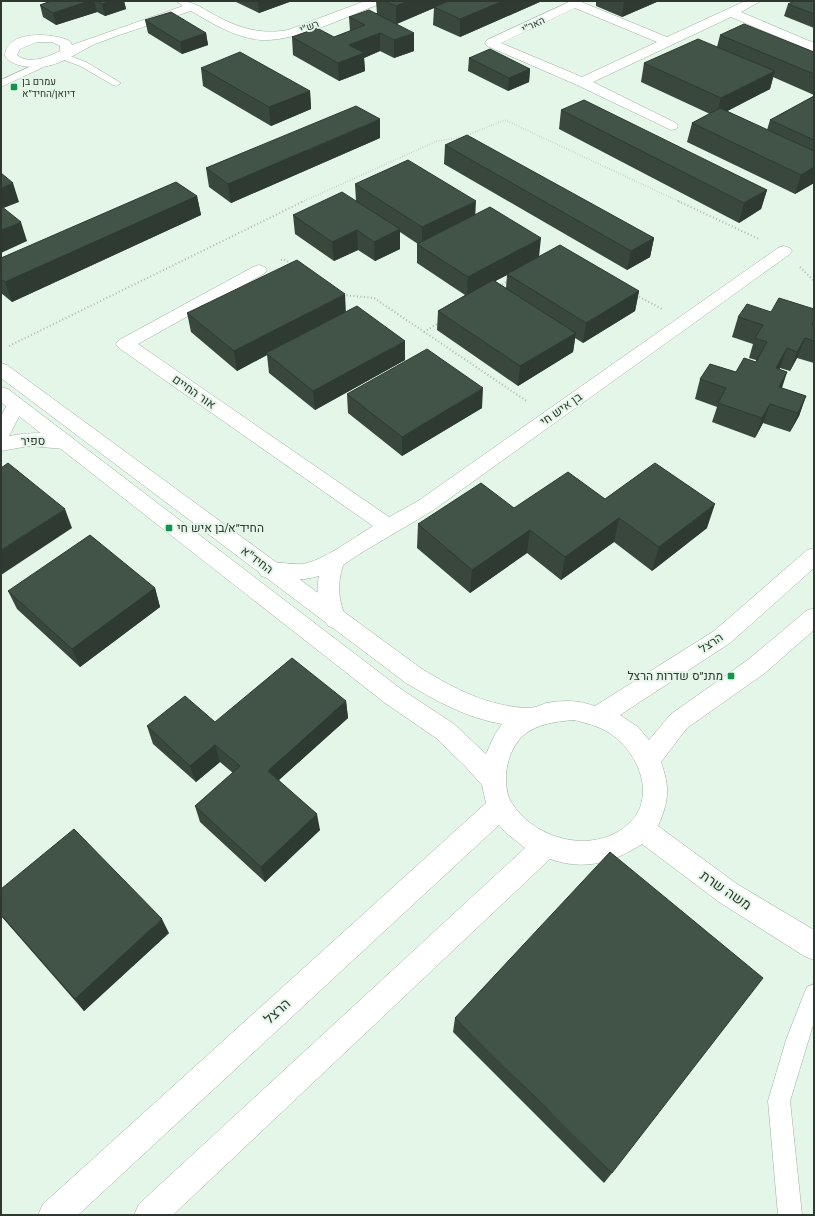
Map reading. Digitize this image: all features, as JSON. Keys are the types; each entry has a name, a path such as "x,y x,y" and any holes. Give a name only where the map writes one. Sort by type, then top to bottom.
{"street":[{"name":"רש\"י","path":"187,4 240,32 252,36 278,37 376,1"},
{"path":"582,82 756,1"},
{"path":"1,66 47,62 187,4"},
{"name":"האר\"י","path":"667,42 575,4 491,44 582,82 671,126"},
{"path":"730,12 814,48"},
{"path":"29,63 15,60 7,50 31,40 82,37 123,30"},
{"path":"54,39 66,44 67,48 64,54"},
{"name":"בן איש חי","path":"269,570 301,572 318,568 425,506 784,251"},
{"name":"אור החיים","path":"259,270 125,344 389,528"},
{"name":"החיד\"א","path":"1,369 336,620 408,672 443,694 470,707 499,715 528,718"},
{"name":"החיד\"א","path":"9,399 393,696 445,731 474,758 493,780"},
{"name":"ספיר","path":"1,434 9,399"},
{"name":"ספיר","path":"1,444 29,440 65,442"},
{"name":"הרצל","path":"598,716 722,637 814,556"},
{"path":"334,560 328,587 327,602 336,620"},
{"path":"649,759 679,721 757,666 814,617"},
{"path":"574,710 598,716 618,725 634,738 649,759 656,783 654,808 642,829 623,844 599,853 572,854 545,847 519,830 500,807 493,780 496,754 510,731 528,718 550,711 574,710"},
{"name":"הרצל","path":"54,1215 500,807"},
{"name":"משה שרת","path":"642,829 728,893 814,946"},
{"path":"150,1215 545,847"}],"lane":[{"path":"64,54 116,83"},
{"path":"1,84 47,62"},
{"path":"790,1215 779,1101 797,1040 814,994"}],"path":[{"path":"8,347 303,202 437,141 460,138 505,120 784,251 814,281"},
{"path":"259,270 284,259 296,267"},
{"path":"496,288 509,280"},
{"path":"630,292 685,321"},
{"path":"342,294 374,298 550,417"},
{"path":"424,332 443,320"}],"building":[{"path":"51,1 89,1 53,13 40,5"},
{"path":"97,1 111,1 102,4"},
{"path":"385,1 408,1 396,6"},
{"path":"449,1 503,1 460,19 434,7"},
{"path":"794,1 814,1 814,14 788,4"},
{"path":"369,10 414,33 394,40 380,33 349,45 364,53 338,63 292,37 317,28 334,37 365,25 349,17"},
{"path":"171,12 206,33 180,42 145,20"},
{"path":"744,24 814,52 814,74 720,35"},
{"path":"698,39 775,71 721,98 644,63"},
{"path":"490,49 530,69 509,78 469,58"},
{"path":"240,52 310,91 269,107 201,68"},
{"path":"814,96 814,140 770,120"},
{"path":"584,100 767,190 744,203 561,110"},
{"path":"356,106 380,119 228,184 206,168"},
{"path":"720,108 814,151 814,167 801,175 692,123"},
{"path":"467,135 654,238 631,251 445,145"},
{"path":"408,160 476,201 422,227 355,184"},
{"path":"1,173 13,183 1,188"},
{"path":"176,182 197,196 5,282 1,279 1,258"},
{"path":"342,192 400,229 374,242 357,230 332,242 293,215"},
{"path":"1,206 21,222 1,230"},
{"path":"490,207 541,238 468,277 417,244"},
{"path":"560,245 639,291 586,323 507,274"},
{"path":"297,260 345,294 234,351 187,313"},
{"path":"493,280 576,333 520,366 438,311"},
{"path":"779,298 814,309 814,321 812,325 814,325 814,341 805,338 797,352 787,348 776,368 787,372 779,387 806,396 798,413 770,404 762,418 718,403 726,388 700,379 710,364 736,372 744,358 756,362 767,342 755,338 763,325 738,317 747,304 771,312"},
{"path":"357,306 405,341 313,391 266,353"},
{"path":"427,349 483,388 402,437 347,394"},
{"path":"8,463 65,509 1,550 1,468"},
{"path":"655,463 715,504 659,547 619,518 565,557 530,530 472,570 418,524 481,483 514,508 568,472 605,499"},
{"path":"90,535 155,588 72,649 8,591"},
{"path":"292,658 346,701 268,771 317,814 261,867 195,806 240,766 215,745 190,766 147,726 185,696 215,722"},
{"path":"74,829 162,919 75,999 1,915 1,889"},
{"path":"610,852 763,978 612,1173 455,1018"}],"place":[{"name":"עמרם בן דיואן/החיד״א","path":"14,87"},
{"name":"החיד״א/בן איש חי","path":"169,528"},
{"name":"מתנ״ס שדרות הרצל","path":"731,676"}]}
